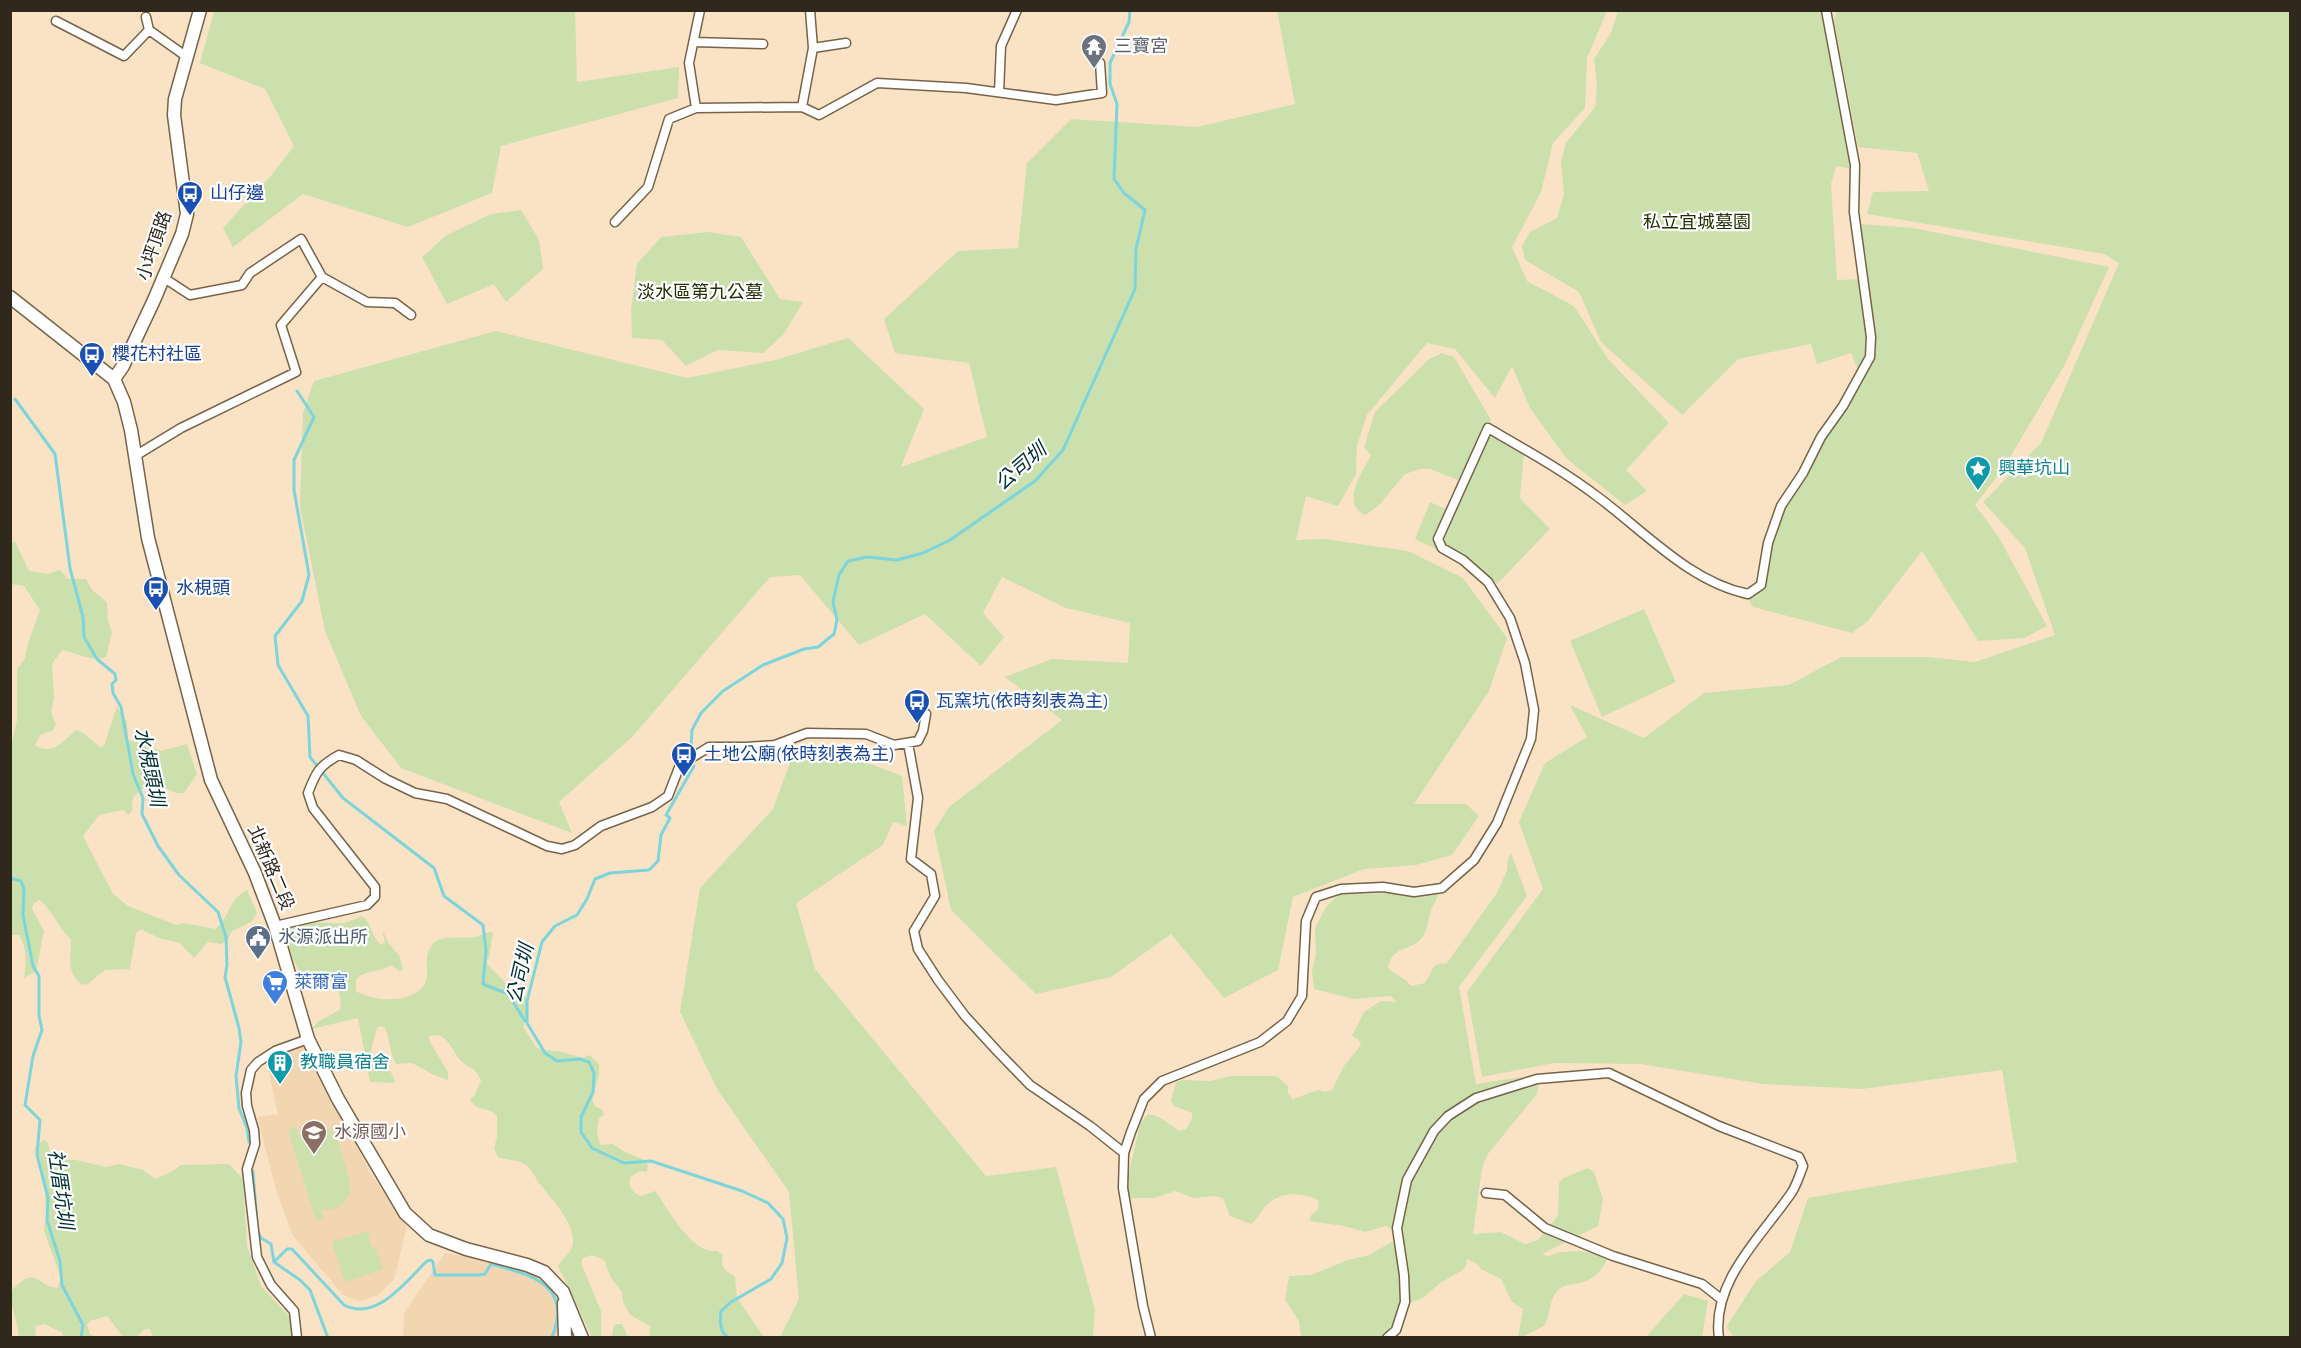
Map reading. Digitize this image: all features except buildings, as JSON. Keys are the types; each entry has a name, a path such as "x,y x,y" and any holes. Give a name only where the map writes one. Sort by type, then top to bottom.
{"main road":[{"name":"小坪頂路","path":"114,379 123,366 164,278 182,234 187,214 174,115 175,99 200,10"},
{"path":"10,297 114,379"},
{"name":"北新路二段","path":"114,379 124,402 148,538 211,780 255,873 275,926 308,1039 338,1099 405,1213 429,1235 466,1249 527,1265 544,1272 563,1292"},
{"path":"563,1292 566,1338"},
{"path":"563,1292 582,1338"}],"street":[{"path":"696,108 690,63 700,10"},
{"path":"802,107 813,48 810,10"},
{"path":"999,92 1001,46 1017,10"},
{"path":"1151,1338 1143,1306 1123,1188 1124,1153 1144,1100 1162,1081 1260,1042 1287,1021 1302,996 1306,921 1316,897 1341,889 1383,887 1414,892 1442,888 1474,860 1497,823 1532,739 1534,710 1525,663 1510,618 1488,582 1463,560 1442,548 1438,539 1488,428 1549,462 1597,496 1686,566 1712,582 1748,594 1761,585 1768,543 1781,506 1803,473 1821,437 1843,406 1870,357 1871,337 1854,212 1855,165 1826,10"},
{"path":"146,16 149,30 187,57"},
{"path":"56,21 124,56 149,30"},
{"path":"694,42 763,44"},
{"path":"813,48 846,43"},
{"path":"615,222 648,187 669,119 696,108 802,107 819,116 877,83 966,88 1056,100 1101,93 1100,63"},
{"path":"164,278 190,295 242,285 250,273 302,239 322,277 367,302 395,303 411,315"},
{"path":"135,456 181,428 296,372 281,325 322,277"},
{"path":"275,926 367,905 375,897 375,887 313,808 308,794 316,772 322,764 339,755 356,760 386,779 415,793 447,799 547,846 562,849 575,845 601,826 652,807 668,796 680,765 709,747 775,745 807,733 866,734 894,745 908,743 918,741 926,714"},
{"path":"908,743 918,798 911,860 931,874 935,896 914,931 918,949 965,1016 1030,1085 1090,1126 1124,1153"},
{"path":"297,1338 294,1311 271,1285 257,1257 247,1169 255,1137 246,1093 251,1070 258,1062 275,1051 308,1039"},
{"path":"1388,1338 1396,1330 1405,1302 1404,1275 1397,1228 1407,1180 1434,1131 1448,1116 1476,1098 1537,1079 1609,1073 1719,1126 1799,1157 1803,1166 1794,1190 1750,1247 1721,1299 1719,1338"},
{"path":"1486,1193 1505,1195 1545,1228 1613,1256 1702,1284 1721,1299"}],"shaded area":[{"name":"水源國小","path":"305,1046 371,1174 407,1226 394,1280 378,1295 360,1302 343,1295 293,1236 277,1193 257,1117 278,1114 266,1059"},
{"path":"445,1253 542,1268 562,1294 567,1337 403,1338 404,1313"}],"green space":[{"path":"575,10 577,82 679,67 678,98 501,146 492,193 408,227 303,194 233,247 223,228 270,177 294,146 265,89 200,63 214,11"},
{"path":"1277,11 1607,11 1587,58 1585,108 1553,143 1541,192 1512,247 1527,281 1574,306 1608,359 1669,423 1626,470 1647,491 1625,505 1567,459 1530,408 1512,366 1495,398 1455,349 1427,343 1367,415 1357,445 1356,474 1338,506 1306,496 1296,540 1324,539 1408,551 1463,578 1507,638 1489,691 1414,804 1466,804 1479,816 1452,855 1416,865 1364,869 1293,897 1278,970 1224,998 1171,934 1111,977 1036,994 951,910 934,831 949,807 1062,720 1005,677 1052,659 1128,663 1130,623 1066,608 1002,577 983,613 1004,637 981,666 925,614 859,645 800,575 770,577 632,737 559,802 572,833 401,768 361,716 325,631 300,506 303,413 314,381 496,331 687,378 775,360 848,338 924,409 901,467 987,437 969,363 895,353 884,319 958,251 1018,248 1027,163 1071,119 1197,127 1295,104"},
{"name":"私立宜城墓園","path":"1618,11 1825,11 1826,38 1852,169 1836,166 1831,184 1837,280 1868,279 1861,224 1913,228 2109,267 2064,366 2003,469 1975,505 1998,536 2047,626 2024,638 1978,641 1922,551 1868,621 1852,633 1753,607 1747,597 1759,590 1784,508 1824,438 1862,380 1851,353 1817,364 1811,344 1738,359 1682,415 1601,342 1579,292 1525,260 1522,246 1530,232 1557,218 1564,194 1561,161 1566,143 1595,107 1597,86 1594,59 1611,33"},
{"path":"1837,11 2290,11 2290,1337 1734,1337 1726,1327 1756,1281 1790,1252 1808,1198 2017,1162 2002,1070 1862,1089 1763,1084 1641,1064 1554,1063 1482,1077 1467,992 1543,889 1519,822 1545,763 1587,737 1570,705 1644,738 1704,693 1789,685 1841,657 1927,657 1975,662 2055,635 2025,548 1983,502 2041,443 2119,263 2104,254 1867,214 1873,192 1929,191 1917,153 1858,147 1834,21"},
{"path":"521,210 539,240 543,269 506,302 494,284 447,304 422,257 447,235 491,214"},
{"name":"淡水區第九公墓","path":"708,232 741,237 780,299 803,302 784,334 763,353 718,350 686,366 662,340 632,338 631,310 637,264 661,237"},
{"path":"1442,353 1454,357 1491,420 1458,480 1430,469 1420,469 1405,474 1379,505 1366,515 1354,504 1354,496 1355,487 1371,455 1364,447 1375,412 1429,359"},
{"path":"1490,431 1524,451 1520,498 1550,529 1497,584 1440,541"},
{"path":"1430,502 1448,510 1435,539 1438,550 1415,539"},
{"path":"15,541 29,571 48,574 60,570 68,579 86,579 92,590 107,602 108,621 112,632 106,657 95,659 62,650 52,664 54,698 51,712 56,725 52,731 41,734 35,745 41,748 52,748 62,743 76,730 82,732 101,748 105,743 117,706 127,722 128,740 161,751 187,744 197,774 184,793 174,792 146,782 144,788 133,797 132,811 128,815 123,810 99,815 83,836 113,894 128,906 176,925 184,923 215,929 236,899 247,890 257,913 251,922 232,931 227,941 221,944 208,942 194,958 180,943 159,938 141,929 136,933 130,969 105,970 89,983 82,985 71,970 71,940 40,900 34,903 32,909 44,931 36,971 24,978 25,950 22,939 19,935 11,935 11,746 17,720 17,669 25,658 40,610 24,586 11,584 11,544"},
{"path":"1644,609 1676,682 1602,717 1570,641"},
{"path":"792,757 863,761 902,776 907,826 893,822 883,845 796,903 815,969 986,1176 1056,1167 1095,1310 1093,1337 780,1337 799,1299 789,1192 717,1089 680,1012 700,888 773,809"},
{"path":"1511,853 1527,896 1459,987 1476,1084 1541,1074 1537,1094 1487,1155 1482,1168 1473,1234 1501,1232 1525,1244 1538,1240 1558,1216 1559,1183 1563,1178 1588,1168 1594,1172 1603,1199 1598,1226 1542,1254 1548,1256 1560,1252 1580,1251 1593,1253 1606,1248 1611,1250 1609,1257 1594,1277 1563,1286 1557,1291 1552,1299 1544,1326 1522,1337 1518,1337 1523,1309 1512,1302 1501,1279 1467,1259 1466,1266 1461,1271 1440,1283 1423,1298 1404,1305 1391,1337 1301,1337 1299,1321 1285,1300 1289,1276 1311,1275 1348,1260 1369,1255 1392,1242 1399,1242 1398,1232 1386,1226 1365,1232 1344,1226 1309,1221 1311,1215 1318,1209 1318,1200 1297,1194 1284,1195 1272,1201 1251,1224 1230,1216 1223,1198 1215,1196 1194,1198 1175,1191 1154,1198 1127,1198 1126,1186 1140,1124 1148,1114 1161,1118 1179,1131 1186,1129 1192,1119 1192,1113 1174,1106 1171,1101 1176,1082 1183,1080 1210,1081 1230,1076 1277,1076 1288,1086 1288,1093 1293,1099 1318,1090 1325,1092 1332,1090 1344,1066 1361,1045 1358,1039 1352,1036 1364,1012 1381,1001 1396,1002 1391,996 1354,999 1314,989 1312,971 1316,954 1315,928 1326,907 1339,894 1412,893 1432,884 1438,895 1430,912 1425,933 1415,944 1397,952 1388,967 1411,986 1425,983 1435,966 1446,964 1497,893 1507,870"},
{"path":"362,916 381,944 385,943 382,929 388,942 400,957 403,970 399,971 391,965 356,979 356,991 383,999 404,998 421,989 427,977 428,952 435,942 449,938 476,937 493,932 486,963 507,986 514,991 521,992 526,997 529,1009 523,1027 536,1047 583,1058 590,1055 599,1064 599,1075 592,1100 596,1107 602,1109 604,1115 599,1118 597,1132 600,1145 613,1144 645,1160 648,1166 647,1172 640,1171 630,1177 631,1189 641,1196 655,1191 674,1219 698,1246 723,1255 724,1268 735,1277 737,1298 764,1337 649,1337 650,1326 630,1315 623,1302 622,1292 611,1278 604,1260 592,1255 583,1258 581,1263 601,1311 601,1337 592,1337 558,1266 572,1247 573,1235 570,1227 561,1211 525,1164 498,1157 494,1148 497,1137 497,1116 475,1106 470,1099 474,1096 481,1081 474,1070 461,1061 445,1039 435,1035 429,1036 429,1040 448,1072 448,1080 412,1063 396,1064 384,1027 380,1026 377,1028 371,1050 377,1060 394,1077 395,1083 370,1082 358,1018 311,1029 319,1021 340,1010 339,992 331,987 307,984 290,952 286,933 298,924 344,923"},
{"path":"316,1124 335,1133 350,1181 350,1188 344,1203 334,1209 321,1209 324,1218 316,1220 288,1130 296,1127 299,1135 310,1125"},
{"path":"44,1140 48,1143 51,1156 55,1160 76,1160 106,1167 119,1164 143,1170 155,1179 181,1165 229,1164 243,1179 247,1246 261,1286 292,1319 292,1337 153,1337 150,1329 145,1329 137,1337 123,1337 107,1316 90,1321 87,1325 90,1334 95,1337 63,1337 62,1333 45,1324 35,1326 36,1337 19,1337 10,1292 19,1283 31,1277 58,1288 61,1278 44,1231 46,1212 44,1176 35,1147"},
{"path":"367,1231 372,1248 376,1247 383,1269 345,1282 332,1242"},
{"path":"1684,1294 1708,1301 1702,1337 1646,1337"},
{"path":"622,1324 628,1337 612,1337 614,1325"}],"waterway":[{"name":"公司圳","path":"691,749 692,730 701,713 723,691 763,665 804,649 818,647 834,634 837,620 833,602 839,575 848,561 867,557 897,560 923,553 950,540 1035,481 1063,450 1135,289 1136,249 1145,210 1124,193 1114,179 1117,104 1110,84 1110,63 1129,22 1130,10"},
{"path":"297,391 314,417 294,460 294,490 309,575 302,601 275,636 278,665 308,716 310,757 343,798 434,868 444,896 483,925 486,950 483,984 508,994 525,1021"},
{"name":"水梘頭圳","path":"15,399 55,454 70,568 83,617 84,637 97,659 115,674 116,680 112,684 113,693 121,707 133,774 143,798 142,814 158,846 179,875 218,912 226,937 225,977 241,1042 236,1076 239,1108 247,1128 249,1142"},
{"name":"公司圳","path":"694,766 666,815 670,818 661,835 658,861 649,870 610,873 595,879 577,915 555,926 542,942 527,1001 527,1023 545,1053 557,1061 580,1059 589,1062 594,1073 593,1092 581,1117 581,1132 592,1148 624,1163 651,1161 742,1191 768,1203 783,1219 787,1238 782,1263 771,1279 731,1302 721,1311 722,1329 729,1338"},
{"name":"社厝坑圳","path":"10,878 21,881 24,889 23,915 33,966 39,976 39,1016 42,1030 33,1056 25,1105 40,1120 37,1155 48,1198 47,1220 60,1261 62,1285 83,1325 81,1338"},
{"name":"水梘頭圳","path":"253,1171 257,1223"},
{"name":"水梘頭圳","path":"258,1232 261,1238 271,1244 274,1262 310,1290 328,1338"},
{"name":"公司圳","path":"274,1262 287,1249 292,1249 344,1305 356,1309 368,1308 390,1297 427,1261 433,1262 435,1275 479,1275 485,1274 491,1264 502,1267 537,1280 553,1295 557,1306 557,1319 551,1338"}],"place":[{"name":"三寶宮","path":"1094,70"},
{"name":"山仔邊","path":"190,217"},
{"name":"櫻花村社區","path":"92,378"},
{"name":"興華坑山","path":"1978,492"},
{"name":"水梘頭","path":"156,612"},
{"name":"瓦窯坑(依時刻表為主)","path":"917,725"},
{"name":"土地公廟(依時刻表為主)","path":"684,778"},
{"name":"水源派出所","path":"258,961"},
{"name":"萊爾富","path":"275,1006"},
{"name":"教職員宿舍","path":"280,1086"},
{"name":"水源國小","path":"314,1156"}]}
